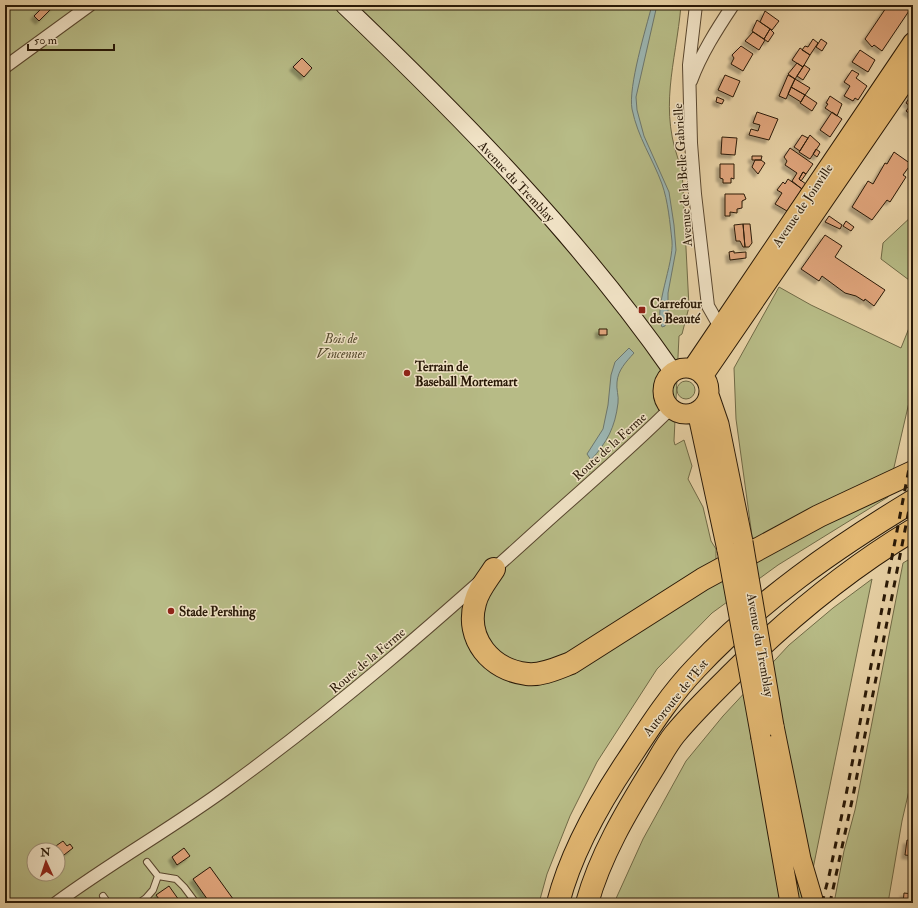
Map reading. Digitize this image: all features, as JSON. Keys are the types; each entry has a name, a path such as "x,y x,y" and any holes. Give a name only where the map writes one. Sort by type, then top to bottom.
{"highway":[{"path":"494,569 480,590 474,604 473,627 479,644 489,658 503,668 528,674 548,672 571,663 703,579 819,516 913,472"},
{"name":"Autoroute de l’Est","path":"558,903 565,878 605,795 653,722 695,668 756,610 811,568 875,524 913,501"},
{"name":"Autoroute de l’Est","path":"586,903 592,884 628,808 674,735 720,686 780,628 830,586 879,551 913,530"}],"main road":[{"name":"Avenue du Tremblay","path":"344,5 423,81 544,209 620,299 673,372"},
{"name":"Avenue de Joinville","path":"727,330 913,42"},
{"name":"Avenue de Joinville","path":"698,372 913,70"},
{"path":"679,369 698,372 707,381 709,395 707,401 697,411 681,413 671,408 664,396 663,389 665,382 673,372 679,369"},
{"name":"Avenue du Tremblay","path":"709,395 719,424 735,546 767,732 786,884 790,903"},
{"name":"Avenue du Tremblay","path":"697,411 735,546"},
{"name":"Avenue du Tremblay","path":"767,732 813,900"}],"street":[{"path":"8,63 90,5"},
{"path":"690,82 719,26 733,5"},
{"path":"696,9 699,35 710,35 719,26"},
{"name":"Avenue de la Belle Gabrielle","path":"696,9 689,65 692,150 708,306 716,320 727,330"},
{"name":"Route de la Ferme","path":"56,903 86,881 230,786 395,656 494,569 671,408"}],"lane":[{"path":"147,862 158,876 176,879 196,903"},
{"path":"139,903 148,900 154,890 158,876"},
{"path":"103,896 108,903"}],"green space":[{"name":"Bois de Vincennes","path":"5,5 681,5 670,87 669,107 675,147 682,169 689,307 682,334 679,336 674,441 675,445 684,440 692,466 688,479 703,507 711,541 716,549 716,569 792,538 889,493 888,497 778,565 712,613 657,669 597,762 570,816 547,874 539,903 5,903"},
{"path":"913,215 913,283 881,259 883,243"},
{"path":"779,287 811,305 901,348 913,318 913,385 892,476 755,541 752,536 736,419 734,368"},
{"path":"686,381 692,384 695,390 692,396 686,399 680,396 677,390 680,384"},
{"path":"913,557 913,773 902,821 888,903 834,903 844,851 855,810 903,563"},
{"path":"872,579 806,903 614,903 643,839 686,761 723,716 789,645 833,608"}],"water":[{"path":"652,5 657,5 636,97 637,110 644,136 669,192 674,225 676,250 668,293 668,315 665,326 662,327 660,309 672,251 670,220 662,184 641,138 632,109 631,99 638,57"},
{"path":"629,348 634,353 623,366 619,374 617,385 618,403 615,420 606,441 591,460 587,454 603,429 608,405 611,375 615,362"}],"building":[{"path":"45,5 55,5 39,21 34,16"},
{"path":"888,5 913,5 882,51 874,45 872,47 865,39"},
{"path":"765,11 779,21 772,30 760,22"},
{"path":"757,20 770,29 764,39 752,31"},
{"path":"770,29 774,33 768,42 764,39"},
{"path":"753,32 765,40 759,50 745,41"},
{"path":"813,39 818,43 810,55 802,50 805,46 808,47"},
{"path":"821,39 827,43 822,51 816,47"},
{"path":"741,46 753,54 743,71 731,64 734,58 732,55"},
{"path":"800,48 810,55 803,67 792,60"},
{"path":"860,50 875,60 868,72 852,62"},
{"path":"302,58 312,68 304,77 293,67"},
{"path":"797,63 803,67 795,79 788,74"},
{"path":"804,65 810,69 803,80 797,76"},
{"path":"852,70 859,74 856,78 867,86 858,100 855,98 853,101 844,96 850,86 844,82"},
{"path":"725,75 740,81 733,97 718,90"},
{"path":"788,75 795,79 786,99 779,96"},
{"path":"795,79 810,88 805,95 791,87"},
{"path":"791,87 805,95 801,102 788,94"},
{"path":"913,92 913,108 906,103"},
{"path":"805,95 817,103 812,111 800,103"},
{"path":"830,96 842,104 837,116 825,108 828,104 826,103"},
{"path":"717,97 724,100 722,104 716,102"},
{"path":"910,106 913,108 913,116 906,111"},
{"path":"757,112 778,119 769,140 749,135 751,129 758,131 760,125 753,123"},
{"path":"832,112 842,119 830,137 820,130"},
{"path":"802,135 808,138 800,151 794,147"},
{"path":"810,135 820,144 810,159 799,152"},
{"path":"722,137 737,138 735,155 721,154"},
{"path":"790,148 813,164 806,174 803,172 799,179 806,184 802,189 792,181 797,173 785,165 787,161 784,157"},
{"path":"816,149 820,152 817,157 813,154"},
{"path":"894,152 911,164 903,175 906,177 890,202 887,200 872,220 852,207 868,181 873,184 885,163 887,164"},
{"path":"752,156 762,156 761,160 752,160"},
{"path":"755,160 761,160 765,163 758,174 752,167"},
{"path":"720,164 734,164 734,179 731,178 731,183 723,183 723,179 720,178"},
{"path":"803,172 806,174 801,181 799,179"},
{"path":"788,179 802,189 787,211 775,204 782,193 777,190 783,182 785,184"},
{"path":"725,194 744,194 746,199 742,201 742,208 737,209 737,213 730,212 730,216 725,216"},
{"path":"829,216 842,225 840,229 825,222"},
{"path":"846,221 854,227 851,231 843,226"},
{"path":"743,224 750,224 752,243 749,247 745,247"},
{"path":"743,224 745,247 743,247 740,241 736,241 734,225"},
{"path":"825,235 842,246 835,257 885,290 874,306 865,299 864,301 856,296 845,293 822,276 819,281 801,269"},
{"path":"734,251 734,253 746,252 746,258 730,260 729,252"},
{"path":"599,329 607,329 607,335 599,335"},
{"path":"907,840 913,841 913,856 905,855"},
{"path":"70,844 73,848 66,853 66,845 67,846"},
{"path":"184,848 190,856 177,865 172,857"},
{"path":"210,867 236,903 210,903 193,879"},
{"path":"169,886 181,903 162,903 156,895"},
{"path":"904,893 913,894 913,903 903,903"}],"railway":[{"path":"822,903 846,795 913,448"},
{"path":"830,903 853,796 913,489"}],"place":[{"name":"Carrefour de Beauté","path":"642,310"},
{"name":"Terrain de Baseball Mortemart","path":"407,373"},
{"name":"Stade Pershing","path":"171,611"}]}
